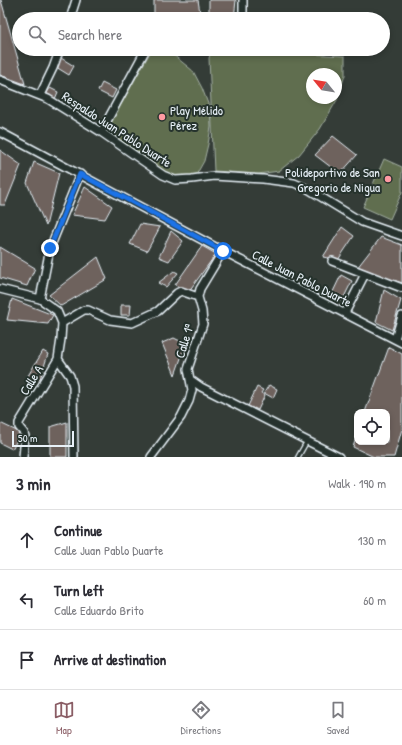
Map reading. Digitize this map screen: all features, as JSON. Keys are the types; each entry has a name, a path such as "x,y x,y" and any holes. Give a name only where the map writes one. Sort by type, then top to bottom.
{"street":[{"path":"72,12 76,0"},
{"path":"243,0 244,12"},
{"path":"40,95 54,68 58,56"},
{"path":"101,132 142,56"},
{"name":"Respaldo Juan Pablo Duarte","path":"0,80 40,95 101,132 162,175 175,180 214,176 263,179 294,183 308,189 362,222 402,236"},
{"name":"Calle Juan Pablo Duarte","path":"0,132 223,251 399,341"},
{"path":"40,299 50,248 80,174"},
{"path":"62,323 84,310 88,310 110,320 132,323 158,311 181,291 198,297 200,289 223,251"},
{"path":"332,262 402,288"},
{"path":"344,313 365,274"},
{"path":"0,289 40,299 57,312 62,323 58,359 70,376 73,386 74,457"},
{"name":"Calle 1ª","path":"151,457 181,417 192,390 192,380 189,376 188,369 203,324 202,311 198,297"},
{"path":"399,341 402,316"},
{"name":"Calle A","path":"23,457 25,436 18,423 58,359"},
{"path":"192,380 201,387 339,457"}],"lane":[{"path":"298,457 307,440"}],"green space":[{"name":"Play Mélido Pérez","path":"148,56 175,56 193,71 202,88 210,109 211,127 208,144 204,161 195,177 179,178 165,174 112,135 110,124"},
{"path":"210,56 345,56 345,75 342,84 342,68 306,68 306,104 335,104 320,129 299,155 279,171 258,174 214,171"},
{"name":"Polideportivo de San Gregorio de Nigua","path":"384,159 402,167 402,192 390,219 363,207"}],"building":[{"path":"1,0 12,38 12,56 17,56 25,84 0,75"},
{"path":"154,0 198,0 200,12 154,12"},
{"path":"209,0 236,0 235,12 209,12"},
{"path":"61,58 74,66 69,75 56,67"},
{"path":"102,83 116,90 112,98 98,91"},
{"path":"50,88 58,92 55,99 46,95"},
{"path":"333,136 357,155 340,174 315,155"},
{"path":"0,150 21,165 5,205 0,205"},
{"path":"34,162 59,173 46,226 27,183"},
{"path":"85,187 112,206 105,219 72,215"},
{"path":"140,224 160,227 147,251 130,244"},
{"path":"342,227 354,236 338,260 323,257"},
{"path":"171,231 183,241 169,261 159,257"},
{"path":"381,237 402,245 402,283 357,268"},
{"path":"202,246 216,254 189,291 175,285"},
{"path":"0,247 35,268 27,286 0,278"},
{"path":"98,257 107,279 61,306 49,295"},
{"path":"174,271 178,273 166,287 158,283"},
{"path":"341,275 352,281 342,301 331,296"},
{"path":"384,290 401,300 392,330 376,322"},
{"path":"12,299 53,315 48,324 7,320"},
{"path":"121,305 131,305 130,315 121,315"},
{"path":"174,338 186,344 175,375 162,343"},
{"path":"389,347 402,354 402,429 394,457 374,457 353,447 354,444 390,445 390,409 366,409"},
{"path":"43,351 48,354 40,379 26,379"},
{"path":"269,385 277,389 273,398 264,393"},
{"path":"257,387 263,390 261,393 265,395 258,410 248,406"},
{"path":"67,422 67,457 50,457 50,427"},
{"path":"0,423 21,433 12,449 0,443"}],"place":[{"name":"Play Mélido Pérez","path":"162,117"},
{"name":"Polideportivo de San Gregorio de Nigua","path":"388,179"}],"route":[{"path":"50,248 80,174 223,251"}]}
